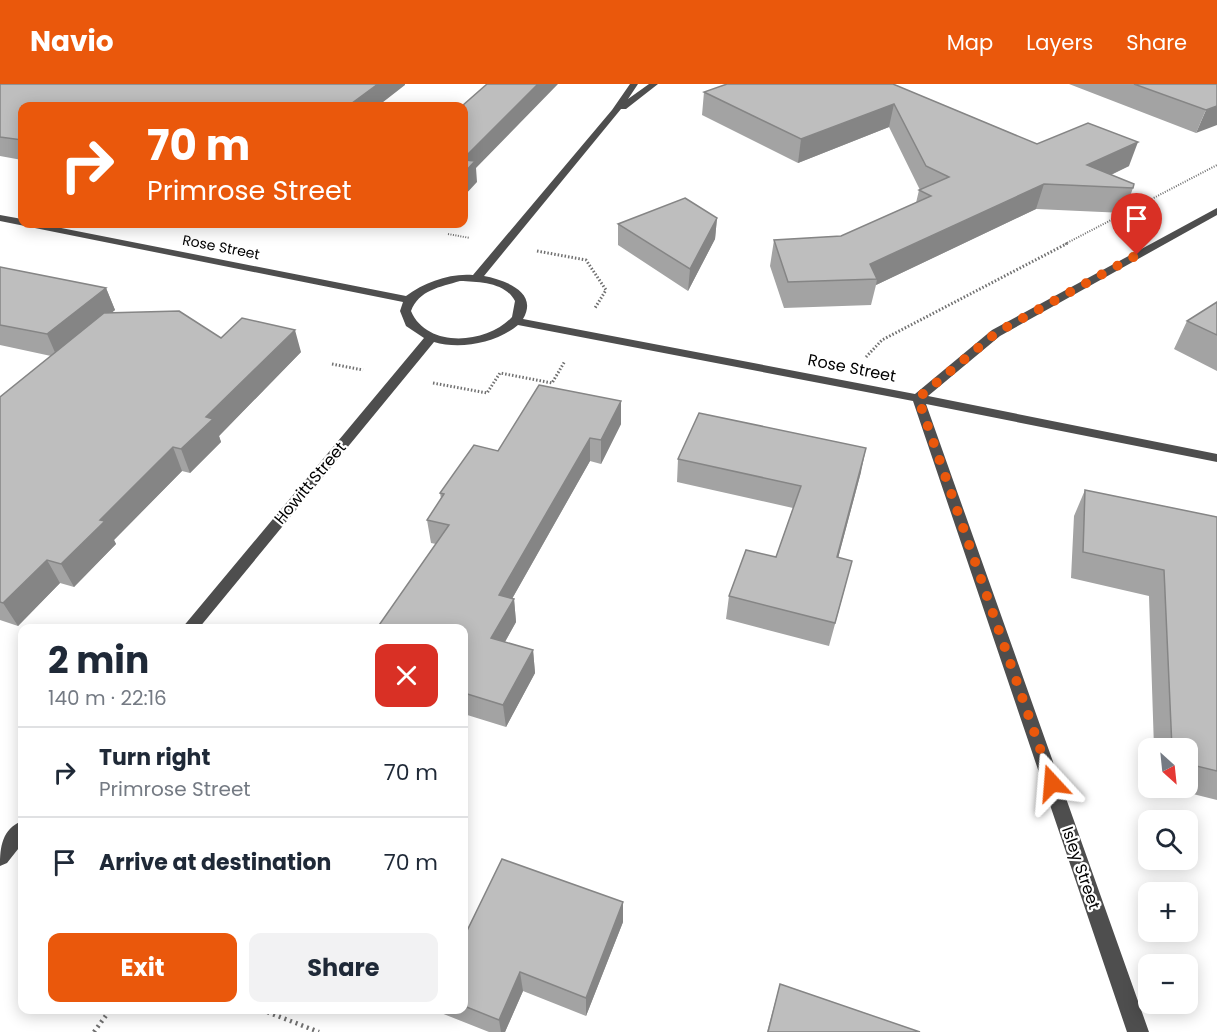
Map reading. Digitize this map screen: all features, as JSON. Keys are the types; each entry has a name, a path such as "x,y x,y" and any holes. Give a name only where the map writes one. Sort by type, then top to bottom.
{"street":[{"path":"477,278 615,112 634,84"},
{"path":"615,112 654,84"},
{"path":"918,398 996,333 1217,211"},
{"path":"0,218 18,221"},
{"name":"Rose Street","path":"48,228 408,300"},
{"path":"477,278 493,280 516,293 521,302 521,311 515,321 488,337 469,341 431,338 415,332 406,322 404,311 408,300 429,285 444,280 477,278"},
{"name":"Rose Street","path":"515,321 1217,458"},
{"name":"Howitt Street","path":"193,624 431,338"},
{"name":"Isley Street","path":"918,398 1138,1032"},
{"path":"0,857 18,835"}],"path":[{"path":"840,383 882,340 1217,165"},
{"path":"94,1032 107,1014"},
{"path":"272,1014 319,1032"}],"building":[{"path":"0,84 378,84 353,102 18,102 18,139 0,137"},
{"path":"487,84 538,84 468,154 467,102"},
{"path":"727,84 893,84 1037,144 1088,123 1138,142 1087,165 1134,184 1133,188 1044,184 870,264 877,279 788,282 774,240 841,236 931,196 919,190 949,177 926,166 894,104 801,139 704,92"},
{"path":"1134,84 1217,84 1217,106 1206,110"},
{"path":"468,160 475,161 468,169"},
{"path":"685,198 717,218 690,269 618,224"},
{"path":"0,267 106,288 47,334 0,325"},
{"path":"1217,302 1217,335 1187,321"},
{"path":"179,311 221,338 242,318 295,330 206,417 213,419 181,449 173,447 100,520 105,521 61,564 47,560 3,603 0,602 0,397 104,313"},
{"path":"539,385 621,401 601,440 590,438 499,595 514,599 491,638 533,650 503,705 468,694 468,624 380,624 449,525 427,520 444,494 440,493 474,445 498,451"},
{"path":"699,413 866,448 837,557 852,561 835,623 729,596 746,550 776,557 801,486 678,459"},
{"path":"1085,490 1217,517 1217,771 1198,766 1198,738 1172,738 1164,570 1083,552"},
{"path":"502,859 623,902 586,998 520,972 499,1020 468,1008 468,929"},
{"path":"780,984 920,1032 768,1032"}],"route":[{"path":"1052,783 918,398 996,333 1137,255"}]}
